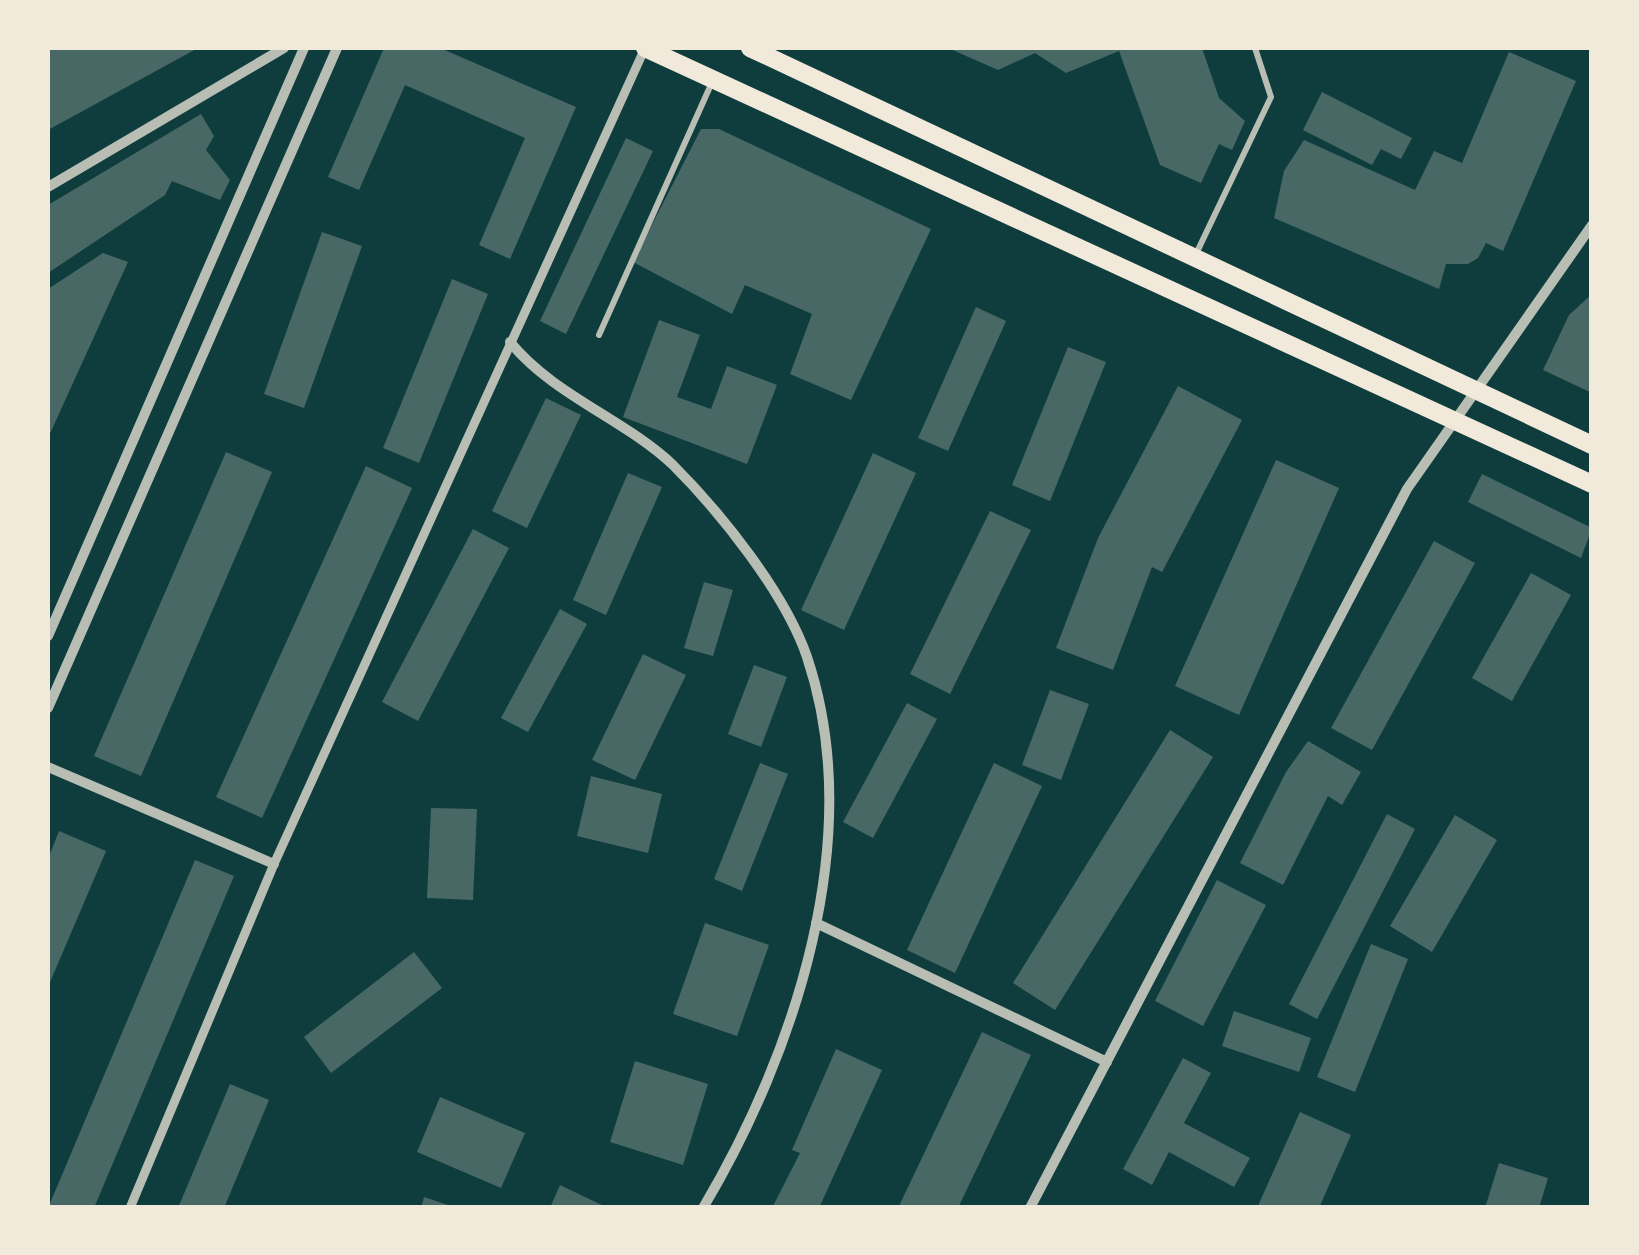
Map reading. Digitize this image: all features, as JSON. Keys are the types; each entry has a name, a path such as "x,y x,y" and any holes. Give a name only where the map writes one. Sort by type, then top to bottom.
{"main road":[{"path":"645,48 1592,484"},
{"path":"750,48 772,54 1592,445"}],"street":[{"path":"48,187 284,48"},
{"path":"48,636 304,48"},
{"path":"48,708 337,48"},
{"path":"130,1208 274,864 645,48"},
{"path":"1030,1208 1408,489 1592,225"},
{"path":"510,342 523,357 602,418 671,463 726,526 780,603 806,654 822,709 827,805 816,923 805,985 768,1088 703,1208"},
{"path":"48,767 274,864"},
{"path":"816,923 1107,1062"}],"lane":[{"path":"1196,254 1272,97 1255,48"},
{"path":"600,334 714,79"}],"building":[{"path":"48,48 198,48 48,130"},
{"path":"384,48 440,48 576,107 510,259 479,245 525,138 405,85 359,190 328,177"},
{"path":"948,48 1202,48 1219,98 1245,121 1232,150 1219,144 1201,183 1160,165 1119,51 1066,73 1035,53 998,70"},
{"path":"1509,52 1576,81 1503,251 1486,243 1478,258 1468,264 1446,264 1439,289 1274,218 1284,171 1304,140 1415,190 1434,151 1462,163"},
{"path":"1322,92 1412,138 1401,159 1381,149 1372,165 1303,130"},
{"path":"201,114 214,136 206,150 230,180 220,200 172,181 165,195 48,273 48,205"},
{"path":"701,129 719,129 931,229 851,400 790,374 812,314 745,285 732,314 633,262"},
{"path":"626,138 653,151 566,334 540,321"},
{"path":"322,232 362,246 304,408 264,394"},
{"path":"103,253 128,262 48,438 48,289"},
{"path":"452,279 488,294 419,463 383,448"},
{"path":"1592,294 1592,393 1543,370 1569,315"},
{"path":"976,307 1006,321 948,451 918,438"},
{"path":"659,320 700,335 677,397 711,409 727,366 777,385 747,464 623,417"},
{"path":"1068,347 1106,362 1050,501 1012,485"},
{"path":"1178,386 1242,420 1162,572 1152,567 1113,670 1056,648 1098,538"},
{"path":"546,398 581,415 527,528 492,511"},
{"path":"226,452 272,472 141,776 94,756"},
{"path":"873,453 916,473 844,630 801,610"},
{"path":"1276,460 1339,488 1239,715 1175,686"},
{"path":"366,466 412,488 262,818 216,797"},
{"path":"628,473 662,487 606,615 573,600"},
{"path":"1482,474 1592,528 1581,558 1468,502"},
{"path":"990,511 1031,530 950,694 910,674"},
{"path":"473,529 509,548 418,721 382,702"},
{"path":"1434,541 1475,563 1372,750 1331,728"},
{"path":"1531,573 1571,595 1512,701 1472,678"},
{"path":"704,582 733,590 713,656 684,648"},
{"path":"560,609 587,624 528,732 501,718"},
{"path":"643,654 686,675 635,780 592,760"},
{"path":"754,665 787,677 761,747 728,734"},
{"path":"1050,690 1089,704 1061,780 1022,765"},
{"path":"907,703 937,719 873,838 843,822"},
{"path":"1170,730 1213,757 1055,1010 1013,983"},
{"path":"1308,741 1361,772 1342,805 1328,796 1283,885 1240,863 1286,772"},
{"path":"760,763 788,774 742,891 714,879"},
{"path":"994,763 1042,786 955,973 907,950"},
{"path":"591,776 662,794 648,853 577,836"},
{"path":"431,808 477,809 473,900 427,898"},
{"path":"1387,814 1415,829 1317,1019 1289,1004"},
{"path":"1455,815 1497,840 1432,952 1390,926"},
{"path":"59,831 106,851 48,987 48,859"},
{"path":"195,860 234,876 94,1208 48,1208"},
{"path":"1217,880 1266,905 1203,1026 1155,1001"},
{"path":"705,923 769,945 737,1036 673,1014"},
{"path":"1371,944 1408,959 1355,1092 1317,1077"},
{"path":"414,952 442,988 331,1073 304,1037"},
{"path":"1234,1011 1311,1038 1299,1072 1222,1046"},
{"path":"982,1032 1031,1055 958,1208 898,1208"},
{"path":"836,1049 882,1070 819,1208 772,1208 800,1153 792,1150"},
{"path":"1183,1058 1211,1073 1184,1123 1250,1158 1234,1187 1169,1152 1152,1185 1123,1169"},
{"path":"635,1061 708,1084 683,1165 610,1142"},
{"path":"230,1084 269,1100 224,1208 178,1208"},
{"path":"440,1097 525,1133 501,1188 417,1152"},
{"path":"1300,1112 1351,1135 1319,1208 1257,1208"},
{"path":"1499,1163 1548,1178 1539,1208 1485,1208"},
{"path":"560,1185 608,1208 550,1208"},
{"path":"424,1197 454,1207 421,1208"}]}
